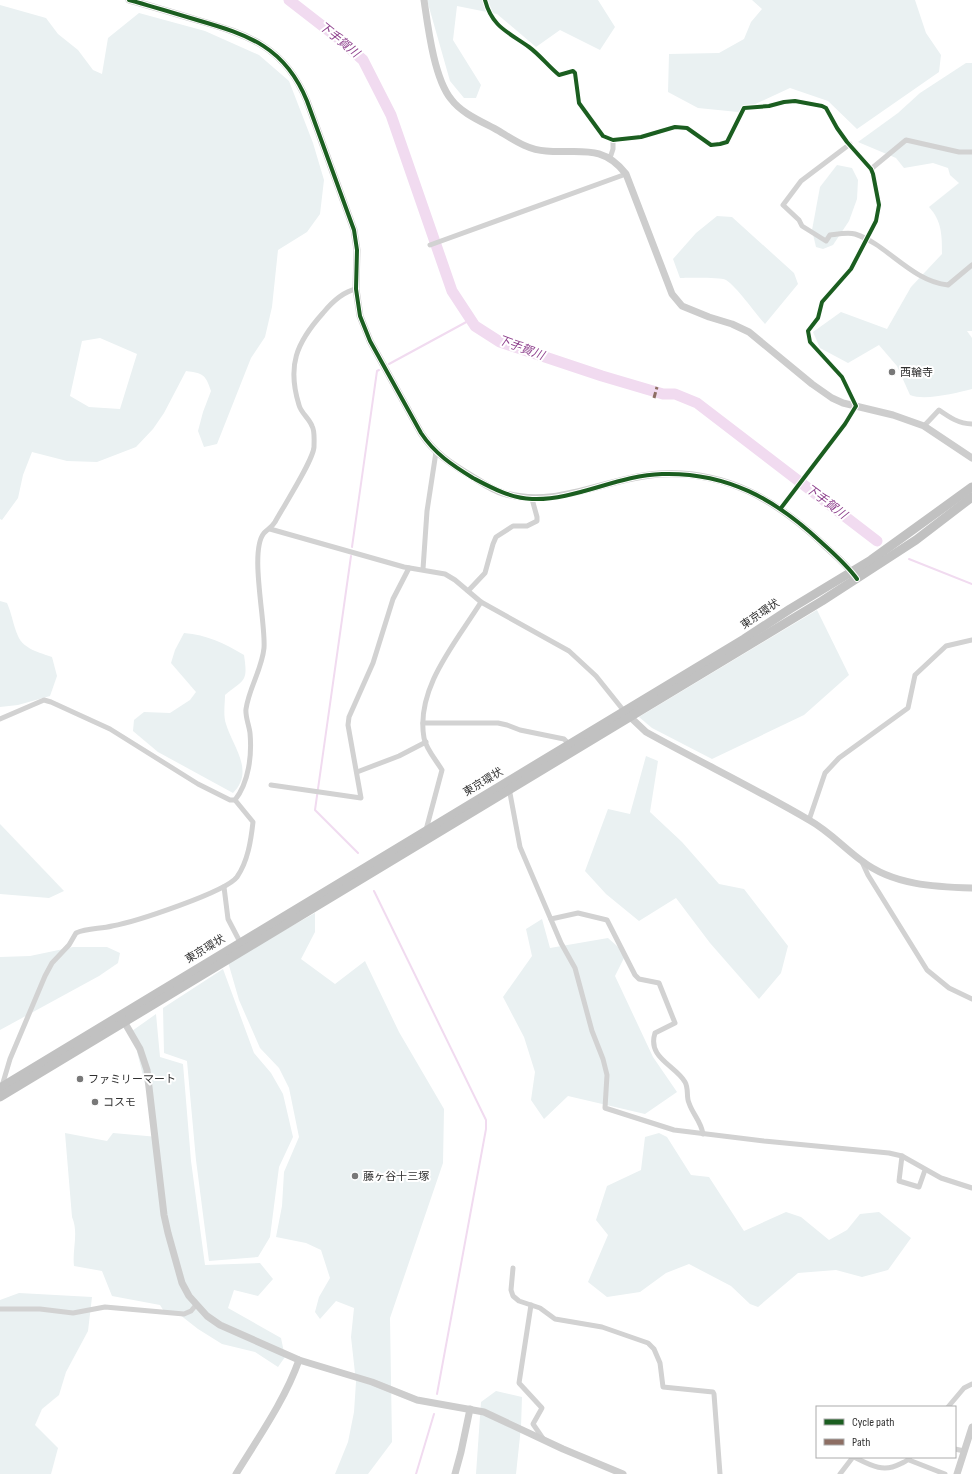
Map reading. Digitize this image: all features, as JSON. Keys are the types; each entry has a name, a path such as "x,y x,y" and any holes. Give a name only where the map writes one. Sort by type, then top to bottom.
{"highway":[{"name":"東京環状","path":"854,576 972,487"},
{"name":"東京環状","path":"1,1091 916,540 972,497"},
{"name":"東京環状","path":"122,1018 240,942 426,830 508,785 569,744 627,714"}],"street":[{"path":"129,0 228,29 249,37 271,50 291,71 300,85 307,101 354,230 357,250 356,289 360,316 367,334 413,420 430,446 453,466 501,493 532,499 558,497 629,478 673,474 703,477 733,484 750,491 781,508 799,521 854,576"},
{"path":"424,0 430,39 442,82 451,99 462,110 525,146 536,150 588,151 610,158 618,165 626,174 661,269 672,294 682,306 708,317 732,324 749,332 812,384 832,398 856,406 893,415 924,426 972,458"},
{"path":"485,0 488,11 498,26 529,47 559,75 573,71 575,73 579,103 603,136 613,140 641,137 675,127 687,128 711,145 720,144 727,142 744,108 769,106 795,101 818,104 826,108 837,128 871,168 878,193 879,205 876,221 868,240 851,270 822,302 818,318 808,331 810,342 842,377 856,406"},
{"path":"610,158 613,149 613,140"},
{"path":"871,168 906,140 959,152 972,152"},
{"path":"850,144 801,181 783,206 799,220 802,226 826,241 830,235 854,233 868,240 894,259 937,284 948,285 972,265"},
{"path":"430,245 626,174"},
{"path":"235,800 244,786 247,774 251,743 246,710 260,669 264,648 264,630 257,557 264,533 270,529 314,449 312,426 299,407 296,391 294,370 299,346 312,326 331,304 344,293 356,289"},
{"path":"781,508 856,406"},
{"path":"924,426 939,410 953,419 965,424 972,424"},
{"path":"423,569 427,511 436,452"},
{"path":"468,591 485,573 496,537 513,526 527,526 537,522 538,517 532,499"},
{"path":"270,529 409,568 423,569 445,574 481,602 569,651 596,676 627,714 646,732 809,820 862,862 901,880 930,887 972,888"},
{"path":"271,785 361,798 348,725 349,717 373,663 393,599 409,568"},
{"path":"426,830 442,770 430,752 426,742 423,723 429,692 436,673 481,602"},
{"path":"809,820 825,774 839,758 908,708 915,675 936,653 946,646 972,640"},
{"path":"0,719 44,700 110,729 198,784 230,800 235,800 254,822 242,869 233,881 224,887 166,911 112,926 76,933 69,945 52,963 45,976 10,1059 1,1091"},
{"path":"423,723 498,723 520,730 564,739 569,744"},
{"path":"356,772 399,756 426,742"},
{"path":"508,785 520,847 561,943 575,968 592,1031 603,1059 607,1075 605,1108 661,1126 703,1134 890,1153 902,1156 941,1178 972,1188"},
{"path":"862,862 868,875 918,959 927,970 949,988 972,999"},
{"path":"224,887 228,919 240,942"},
{"path":"551,919 578,913 607,920 635,975 639,979 659,983 676,1023 655,1033 654,1038 657,1055 682,1078 686,1084 688,1102 701,1124 703,1134"},
{"path":"122,1018 145,1061 152,1098 164,1215 182,1283 196,1305 220,1326 299,1360 372,1382 406,1396 470,1409 491,1415 623,1474"},
{"path":"902,1156 899,1181 920,1187 925,1170"},
{"path":"513,1268 511,1290 513,1296 519,1301 540,1308 555,1319 602,1327 648,1343 654,1349 660,1363 663,1387 711,1391 714,1394 720,1474"},
{"path":"0,1310 40,1310 74,1313 105,1307 184,1314 191,1312 196,1305"},
{"path":"530,1305 519,1383 542,1408 533,1424 544,1440"},
{"path":"236,1474 295,1372 299,1360"},
{"path":"949,1406 964,1388 972,1384"},
{"path":"455,1474 470,1409"},
{"path":"957,1474 972,1427"},
{"path":"956,1449 964,1451"},
{"path":"840,1474 852,1458"},
{"path":"856,1458 883,1469 893,1468 909,1459 945,1474"}],"shaded area":[{"path":"427,0 598,0 615,27 600,50 560,30 536,47 497,14 457,6 453,40 481,85 476,98 464,98 450,81"},
{"path":"752,0 915,0 926,33 941,55 939,72 857,129 828,101 790,88 738,112 698,108 668,92 669,54 719,53 744,39 751,22 762,9"},
{"path":"0,5 46,18 58,34 78,50 93,70 102,74 108,38 139,13 205,31 259,55 289,81 313,143 324,180 320,214 307,232 278,250 272,307 265,337 251,358 217,444 204,447 198,431 211,391 207,381 200,374 186,371 164,413 153,429 136,447 97,462 67,461 32,452 23,475 18,498 2,520 0,519","holes":["100,338 137,354 120,409 89,407 70,396 82,341"]},
{"path":"966,63 972,63 972,331 967,331 972,338 972,389 941,396 916,397 910,395 897,366 879,345 848,363 820,348 813,332 841,312 887,329 911,287 942,254 939,223 929,207 959,183 950,175 948,168 933,163 904,168 896,158 858,142 898,113 920,93"},
{"path":"837,165 852,168 858,180 857,199 849,221 833,245 823,249 816,247 812,230 820,187"},
{"path":"717,216 732,217 794,273 798,284 765,324 741,294 726,280 711,278 680,278 673,259 696,233"},
{"path":"0,601 7,603 20,640 33,650 52,657 57,676 50,696 18,705 0,707"},
{"path":"817,610 849,675 804,715 712,759 652,728 639,717"},
{"path":"184,633 215,640 244,655 246,670 244,679 225,695 225,721 237,750 242,768 242,776 239,785 233,793 158,752 133,731 134,720 144,712 170,713 190,700 196,692 171,663 175,650"},
{"path":"646,756 658,761 650,812 682,842 719,884 744,889 788,946 781,973 759,999 710,943 676,898 639,921 606,894 585,871 608,809 630,814"},
{"path":"0,824 64,891 49,898 0,894"},
{"path":"315,913 315,932 301,959 335,984 365,961 399,1032 444,1109 443,1163 390,1318 392,1442 368,1474 335,1474 348,1442 354,1412 356,1382 351,1337 354,1308 336,1301 320,1319 315,1312 319,1297 330,1278 321,1250 306,1243 276,1237 282,1206 284,1172 299,1137 289,1088 279,1068 260,1048 239,1000 228,962"},
{"path":"542,919 550,948 608,938 626,954 615,976 653,1057 677,1092 645,1114 568,1096 544,1119 531,1100 535,1072 524,1037 503,997 532,956 526,929"},
{"path":"73,947 107,947 120,953 118,963 99,976 0,1030 0,957 30,956"},
{"path":"223,969 254,1053 271,1073 283,1094 293,1137 279,1167 270,1237 258,1257 209,1261 196,1160 187,1061 164,1053 163,1008"},
{"path":"156,1014 160,1057 183,1064 191,1161 205,1265 260,1263 273,1279 258,1296 234,1290 228,1308 281,1338 285,1357 278,1367 255,1352 222,1344 198,1329 175,1311 165,1313 160,1305 112,1296 102,1271 74,1266 75,1229 72,1217 65,1133 107,1141 113,1133 158,1137 132,1031"},
{"path":"659,1133 667,1137 691,1175 709,1177 744,1231 786,1212 801,1217 829,1240 847,1230 860,1214 879,1212 911,1238 888,1270 862,1277 836,1270 798,1273 758,1307 750,1304 731,1286 689,1264 666,1273 640,1292 607,1297 588,1282 608,1235 596,1220 607,1186 641,1170 645,1137"},
{"path":"19,1293 92,1297 88,1331 66,1372 59,1395 42,1409 35,1425 58,1448 51,1474 0,1474 0,1300"},
{"path":"496,1391 522,1397 521,1427 516,1474 476,1474 481,1402"}],"waterway":[{"name":"下手賀川","path":"289,0 338,38 363,60 391,115 452,291 475,326 500,342 602,376 663,394 675,394 697,403 877,541"},
{"path":"389,364 470,320"},
{"path":"352,547 377,371 379,370"},
{"path":"351,556 315,810 358,853"},
{"name":"下手賀川","path":"909,559 972,584"},
{"path":"374,891 486,1120 486,1129 437,1394"},
{"path":"416,1474 434,1414"}],"marked path":[{"path":"654,398 657,387"}],"cycle path":[{"path":"129,0 233,31 263,46 288,68 307,101 354,230 357,250 356,289 360,316 370,341 421,433 432,447 444,458 473,478 494,489 516,497 532,499 548,499 564,496 646,475 686,475 729,483 749,491 786,513 835,555 857,579"},
{"path":"485,0 496,23 533,50 559,75 573,71 575,73 579,103 603,136 613,140 641,137 675,127 687,128 711,145 720,144 727,142 744,108 769,106 795,101 826,108 847,142 871,169 879,205 876,221 851,269 822,302 818,318 808,331 810,342 842,377 856,406 845,424 781,508"}],"place":[{"name":"西輪寺","path":"892,372"},
{"name":"ファミリーマート","path":"80,1079"},
{"name":"コスモ","path":"95,1102"},
{"name":"藤ヶ谷十三塚","path":"355,1176"}]}
